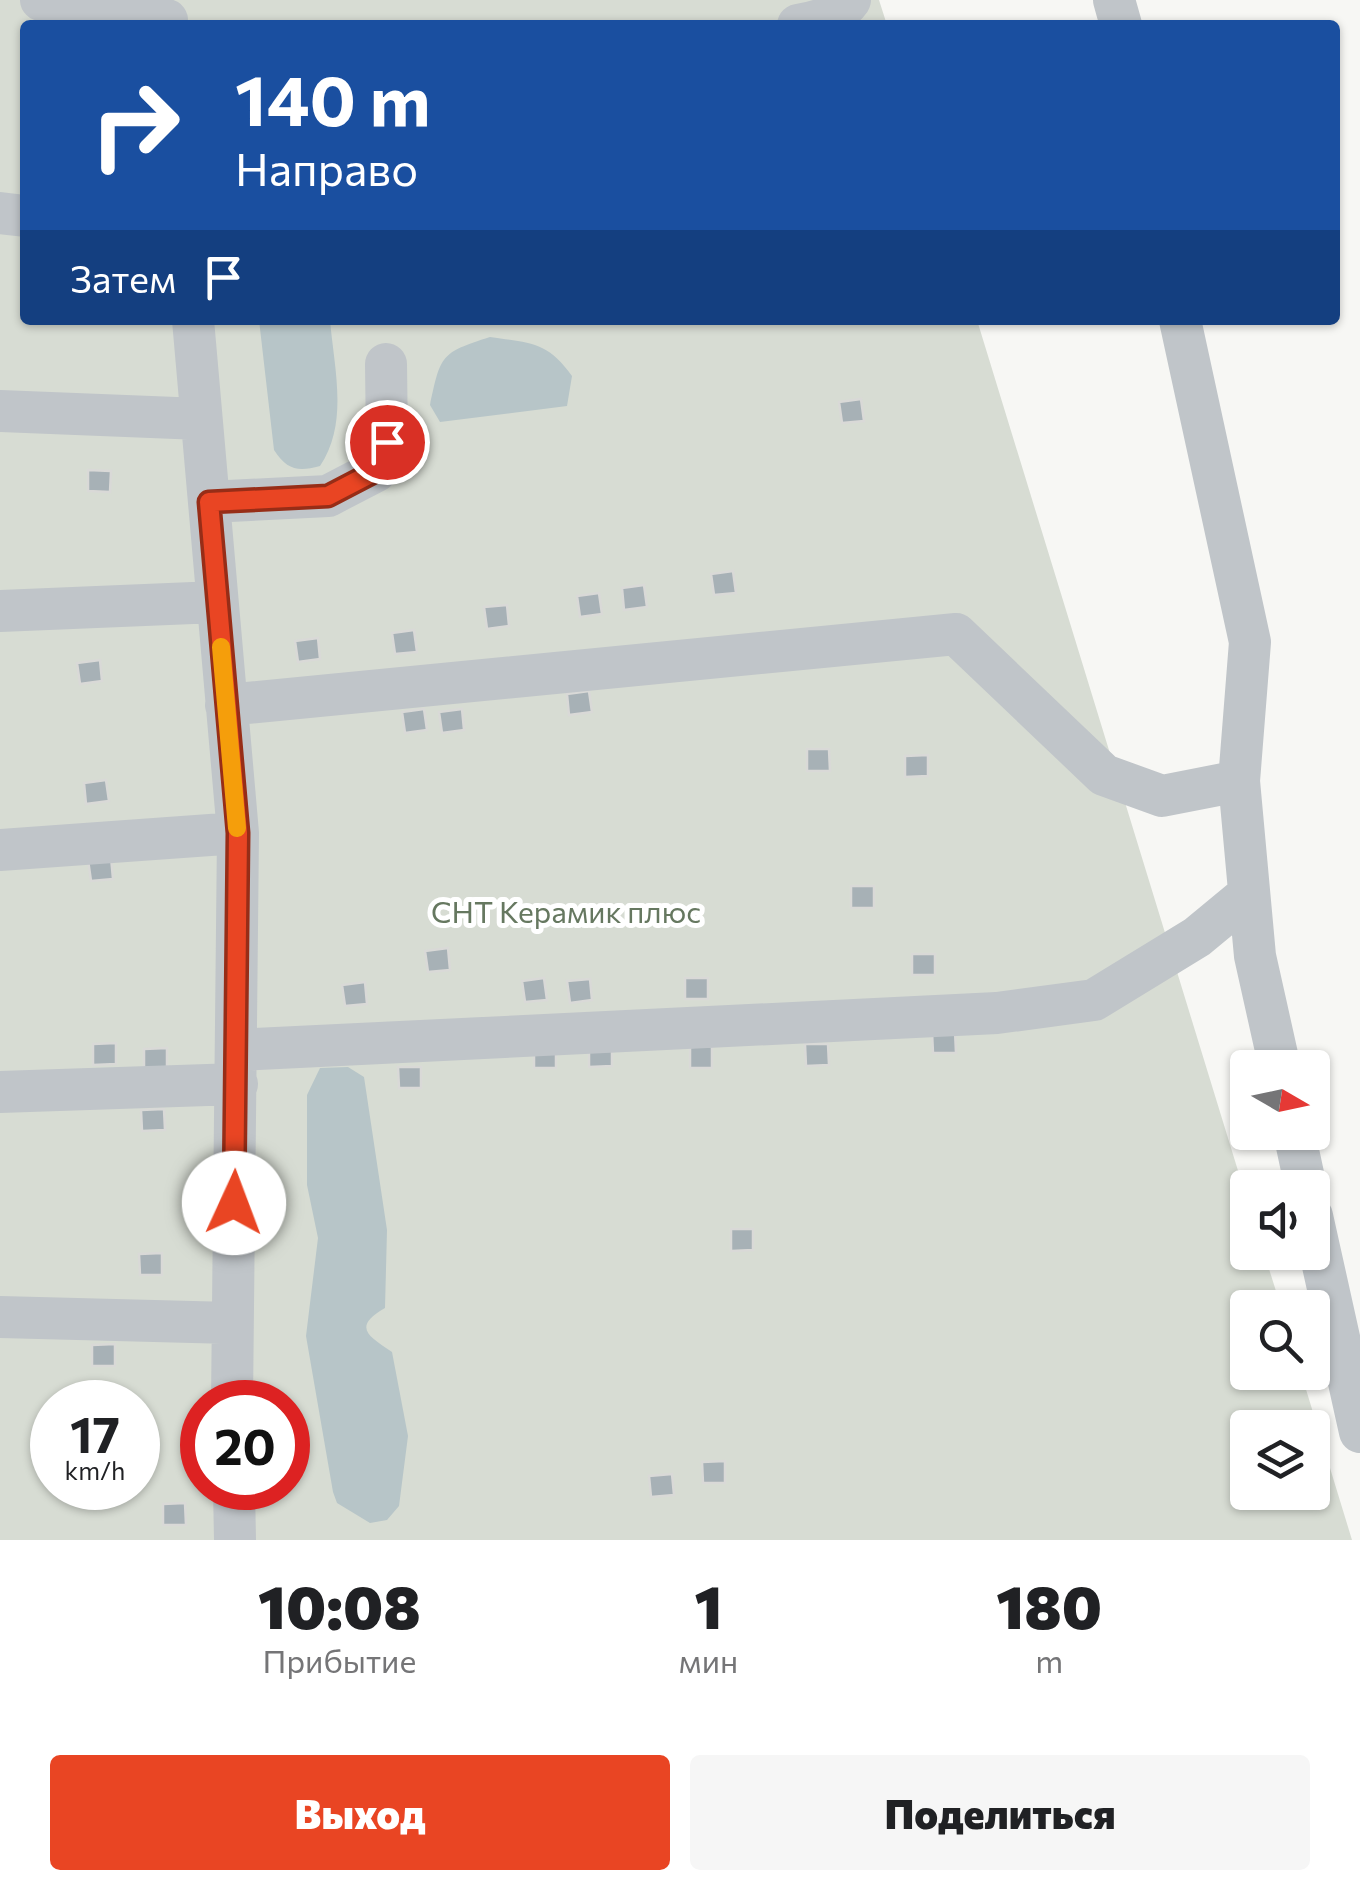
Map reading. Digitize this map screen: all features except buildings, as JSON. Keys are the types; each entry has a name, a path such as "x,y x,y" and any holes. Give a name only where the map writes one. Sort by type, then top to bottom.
{"street":[{"path":"41,0 166,15"},
{"path":"819,20 844,8 850,0"},
{"path":"193,325 238,833 232,1380"},
{"path":"1181,325 1250,642 1240,780 1255,956 1276,1050"},
{"path":"209,502 328,496 376,471 387,442 386,364"},
{"path":"0,411 201,418"},
{"path":"0,611 217,602"},
{"path":"226,705 956,634 1104,774 1162,796 1240,780"},
{"path":"0,850 238,833"},
{"path":"0,1092 237,1067 998,1013 1094,1000 1198,938 1249,894"},
{"path":"1324,1270 1360,1432"},
{"path":"0,1317 231,1322"},
{"path":"235,1510 236,1540"}],"green space":[{"name":"СНТ Керамик плюс","path":"0,0 879,0 885,20 20,20 20,325 979,325 1238,1170 1230,1170 1230,1270 1269,1270 1276,1290 1230,1290 1230,1390 1306,1390 1312,1410 1230,1410 1230,1510 1330,1510 1330,1468 1352,1540 0,1540"}],"shaded area":[{"path":"260,325 331,325 337,414 329,449 320,466 305,469 284,462 274,450"},
{"path":"490,337 527,343 554,356 572,376 567,406 440,422 430,405 445,358 461,347"},
{"path":"348,1067 364,1077 387,1230 385,1308 366,1326 376,1341 392,1352 408,1436 399,1506 387,1520 370,1523 337,1503 333,1492 306,1336 318,1238 307,1185 307,1095 320,1068"}],"slow traffic":[{"path":"221,647 237,828"}],"route":[{"path":"234,1203 238,833 209,502 328,496 376,471 387,442"}]}
